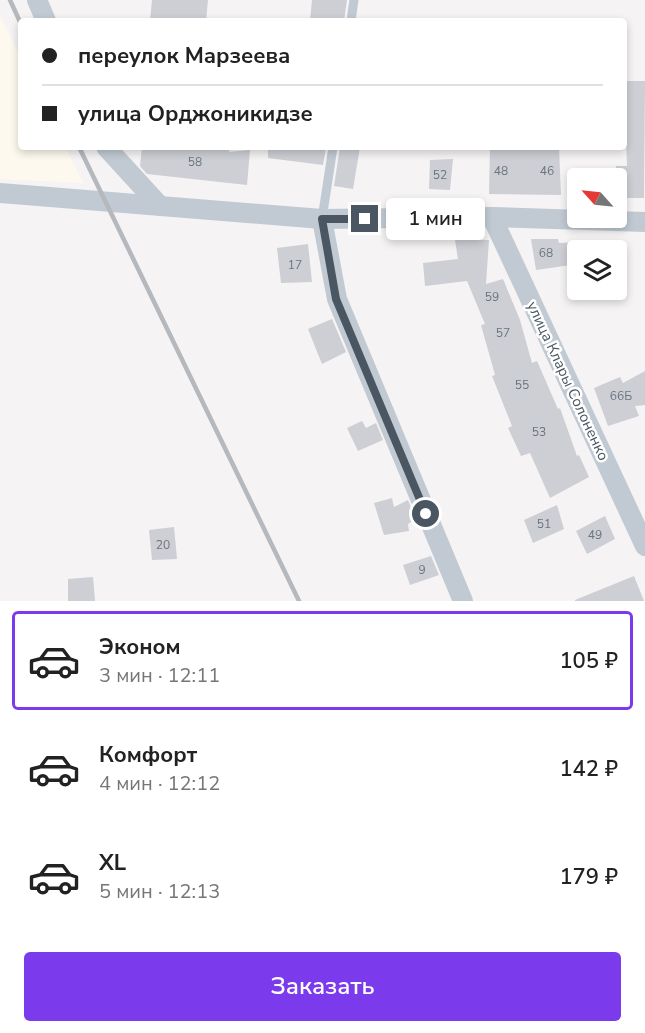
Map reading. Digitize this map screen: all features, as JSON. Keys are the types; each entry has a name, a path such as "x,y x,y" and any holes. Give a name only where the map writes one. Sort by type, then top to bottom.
{"street":[{"path":"37,0 45,18"},
{"path":"109,150 160,206"},
{"path":"0,193 322,219 492,217 645,222"},
{"name":"улица Клары Солоненко","path":"492,217 645,546"},
{"path":"322,219 336,299 463,601"}],"lane":[{"path":"351,18 354,0"},
{"path":"322,219 333,150"}],"shaded area":[{"path":"0,16 18,52 18,150 66,150 83,183 0,179"}],"building":[{"path":"152,0 208,0 206,18 150,18"},
{"path":"312,0 347,0 344,18 310,18"},
{"path":"627,81 645,81 644,198 627,198 627,168 616,168 616,166 627,166"},
{"path":"142,150 229,150 229,152 250,150 247,185 147,174 140,166"},
{"path":"268,150 326,150 323,165 268,158"},
{"path":"340,150 360,150 353,189 334,186"},
{"path":"490,150 559,150 561,195 489,194"},
{"path":"453,159 450,190 429,189 430,160"},
{"path":"531,239 558,239 559,243 567,243 567,266 536,270"},
{"path":"455,240 489,240 486,284 503,279 520,320 532,363 537,361 558,409 560,408 577,456 579,455 589,477 550,498 530,453 521,456 508,428 512,426 492,376 495,375 481,325 485,324 467,281 425,286 423,263 458,259"},
{"path":"308,244 312,282 281,283 277,248"},
{"path":"332,319 346,352 322,364 308,329"},
{"path":"645,371 645,405 635,406 639,416 608,426 594,388 620,377 623,383"},
{"path":"362,421 366,428 376,423 383,440 358,451 347,428"},
{"path":"392,498 394,507 408,500 416,519 408,524 409,531 384,535 374,503"},
{"path":"557,505 564,529 533,543 524,520"},
{"path":"605,516 615,539 587,554 576,531"},
{"path":"174,527 177,559 152,560 149,530"},
{"path":"431,556 439,575 410,585 403,565"},
{"path":"634,576 644,601 575,601 575,600"},
{"path":"93,577 95,601 68,601 68,579"}],"railway":[{"path":"10,0 18,18"},
{"path":"80,150 299,601"}],"route":[{"path":"365,219 322,219 336,299 426,514"}]}
